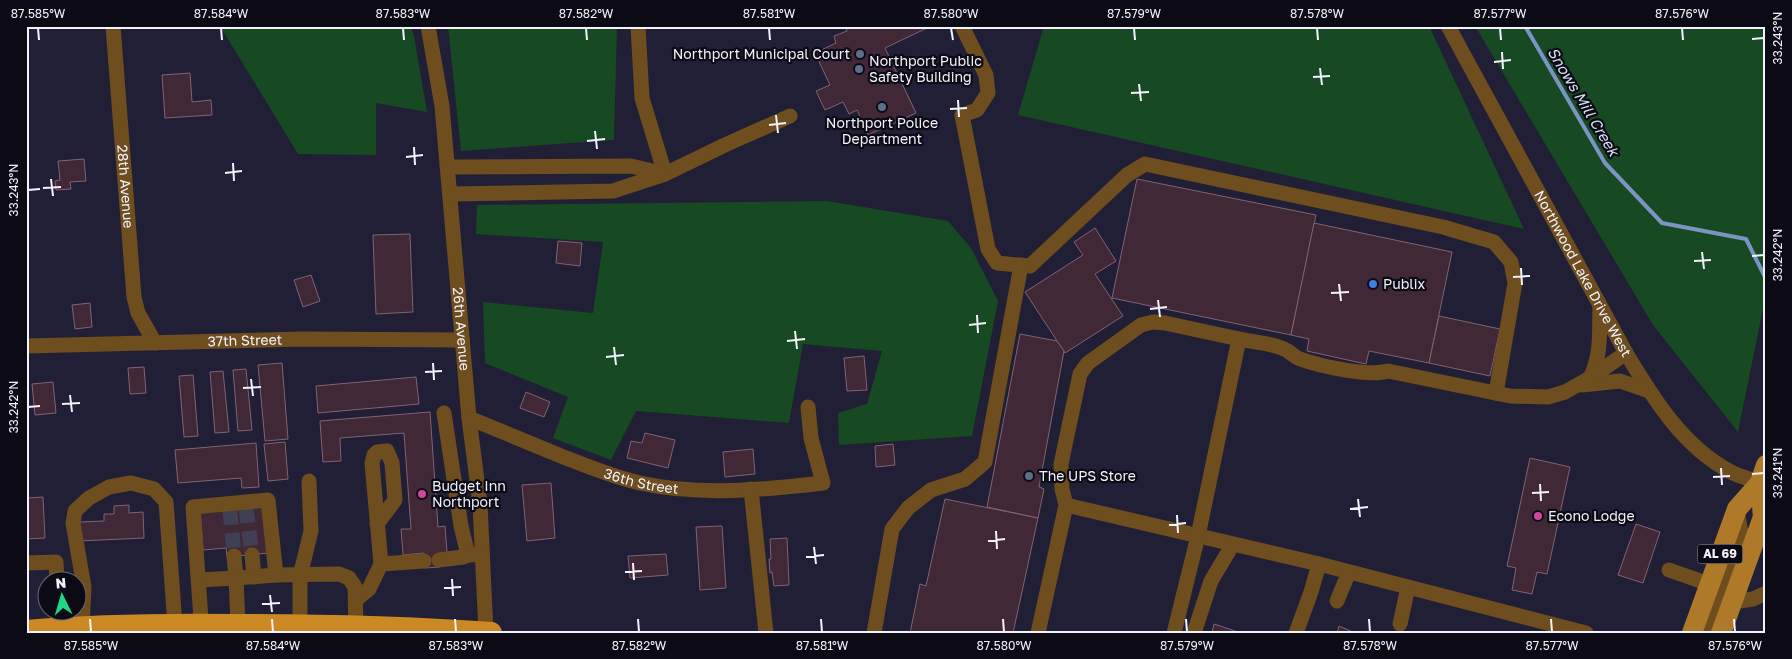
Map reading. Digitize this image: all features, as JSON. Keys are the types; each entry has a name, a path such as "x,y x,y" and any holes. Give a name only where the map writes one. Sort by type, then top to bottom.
{"highway":[{"path":"26,631 53,622"},
{"path":"65,622 82,628 175,625 202,629 238,625 300,625 490,633"}],"main road":[{"name":"AL 69","path":"1707,632 1710,584 1736,509 1763,474"},
{"name":"AL 69","path":"1707,632 1733,602 1763,517 1763,474"}],"street":[{"name":"28th Avenue","path":"113,26 134,296 138,313 155,343"},
{"name":"26th Avenue","path":"428,26 442,106 469,418 480,504 475,555 486,633"},
{"path":"638,26 642,98 665,174"},
{"path":"962,26 986,75 988,92 977,110 962,115 988,250 997,263 1030,266 1127,175 1146,164 1443,227 1494,242 1511,262 1515,283 1496,393"},
{"name":"Northwood Lake Drive West","path":"1448,26 1626,353 1649,391 1668,417 1714,461 1732,472 1763,474"},
{"path":"450,194 613,191 665,174 790,116"},
{"path":"447,167 631,166 665,174"},
{"path":"874,633 892,529 908,508 931,490 964,479 985,462 1022,265"},
{"path":"1590,378 1597,364 1600,349 1600,305"},
{"path":"1038,633 1066,505 1062,488 1061,464 1080,374 1088,363 1141,326 1153,322 1165,323 1284,349 1298,358 1361,373 1378,374 1388,371 1510,396 1548,397 1565,392 1590,378 1626,353"},
{"name":"37th Street","path":"26,346 302,339 462,340"},
{"path":"1174,633 1198,536 1238,339"},
{"path":"1576,386 1620,381 1649,391"},
{"name":"36th Street","path":"469,418 611,476 634,482 673,488 751,489 823,483 812,438 808,406"},
{"path":"381,564 475,555 461,526 444,413"},
{"path":"300,625 300,576 311,531 309,481"},
{"path":"82,628 84,587 73,523 76,511 89,498 109,487 131,483 154,489 166,502 175,625"},
{"path":"751,489 766,633"},
{"path":"202,629 193,507 230,507 268,500 276,575"},
{"path":"1066,505 1319,564 1586,633"},
{"path":"1707,632 1741,533 1736,509"},
{"path":"356,599 369,589 381,564 377,524"},
{"path":"1194,633 1211,581 1233,544"},
{"path":"252,555 254,577"},
{"path":"234,556 238,625"},
{"path":"26,564 56,562 56,572"},
{"path":"1296,633 1319,564"},
{"path":"1669,570 1710,584"},
{"path":"1337,601 1349,572"},
{"path":"199,580 276,575 339,574 349,578 356,587 356,626"},
{"path":"1400,624 1408,587"},
{"path":"1733,602 1753,599 1766,592"}],"green space":[{"path":"220,26 410,26 414,36 427,112 376,103 376,155 298,154"},
{"path":"448,26 617,26 614,140 461,151"},
{"path":"1044,26 1429,26 1524,229 1018,115"},
{"path":"1475,26 1766,26 1766,294 1738,432 1653,325"},
{"path":"827,201 948,221 971,248 998,301 972,436 839,445 838,413 867,404 882,351 803,344 789,423 636,411 611,460 553,438 568,397 485,363 483,302 593,313 603,242 476,234 477,205"}],"building":[{"name":"Northport Public Safety Building","path":"845,26 927,26 927,28 885,48 916,113 868,135 857,110 849,114 843,102 825,110 816,91 830,85 815,53 836,43 834,36 847,31"},
{"path":"190,73 192,102 211,100 212,115 165,118 162,75"},
{"path":"84,159 86,181 70,182 71,189 56,190 55,181 60,180 58,161"},
{"path":"1137,179 1316,215 1291,335 1112,298"},
{"name":"Publix","path":"1314,223 1452,252 1429,363 1369,351 1366,364 1307,351 1309,339 1291,335"},
{"path":"1095,228 1116,261 1095,274 1123,316 1065,353 1025,292 1083,255 1074,242"},
{"path":"410,234 413,312 376,314 373,235"},
{"path":"558,241 582,243 580,266 556,263"},
{"path":"311,275 320,301 303,307 294,280"},
{"path":"90,303 92,327 75,329 72,305"},
{"path":"1439,316 1500,329 1490,376 1429,363"},
{"path":"1020,334 1057,341 1064,351 1039,487 1044,489 1038,518 987,507"},
{"path":"864,356 867,390 847,391 844,358"},
{"path":"282,363 288,439 265,441 258,365"},
{"path":"144,367 146,393 130,394 128,368"},
{"path":"246,369 252,430 238,431 233,370"},
{"path":"223,371 229,432 215,433 210,372"},
{"path":"193,375 198,436 184,437 179,376"},
{"path":"416,377 419,404 318,413 316,386"},
{"path":"53,382 56,413 35,415 32,384"},
{"path":"526,392 550,402 544,417 520,408"},
{"name":"Budget Inn Northport","path":"430,412 438,527 445,526 447,552 440,567 425,568 424,553 403,555 401,529 411,529 404,433 340,438 341,461 323,462 320,421"},
{"path":"645,433 675,440 668,468 627,458 631,441 642,443"},
{"path":"285,442 288,479 268,481 264,444"},
{"path":"256,443 259,487 242,488 241,478 178,483 175,450"},
{"path":"893,444 895,465 876,467 875,446"},
{"path":"753,449 755,474 725,477 723,452"},
{"name":"Econo Lodge","path":"1530,458 1570,467 1547,574 1537,572 1532,594 1512,590 1516,568 1507,566"},
{"path":"551,483 555,538 527,541 522,485"},
{"path":"26,487 27,498 43,497 45,538 26,539"},
{"path":"945,499 1038,518 1013,633 910,633 920,584 926,586"},
{"path":"129,505 129,513 143,512 144,538 79,541 79,522 104,521 104,514 114,514 114,506"},
{"path":"265,507 269,553 227,557 226,548 203,550 200,512"},
{"path":"1636,524 1660,532 1643,583 1618,575"},
{"path":"722,526 726,588 700,590 696,527"},
{"path":"787,538 789,585 774,586 772,572 770,573 770,539"},
{"path":"666,554 668,575 630,578 628,556"},
{"path":"1214,624 1241,633 1212,633"},
{"path":"1339,626 1355,633 1337,633"}],"waterway":[{"name":"Snows Mill Creek","path":"1525,26 1605,163 1662,223 1746,239 1766,279"}],"tunnel":[{"path":"246,508 252,555"},
{"path":"230,510 234,556"}],"place":[{"name":"Northport Municipal Court","path":"860,54"},
{"name":"Northport Public Safety Building","path":"859,69"},
{"name":"Northport Police Department","path":"882,107"},
{"name":"Publix","path":"1373,284"},
{"name":"The UPS Store","path":"1029,476"},
{"name":"Budget Inn Northport","path":"422,494"},
{"name":"Econo Lodge","path":"1538,516"}]}
